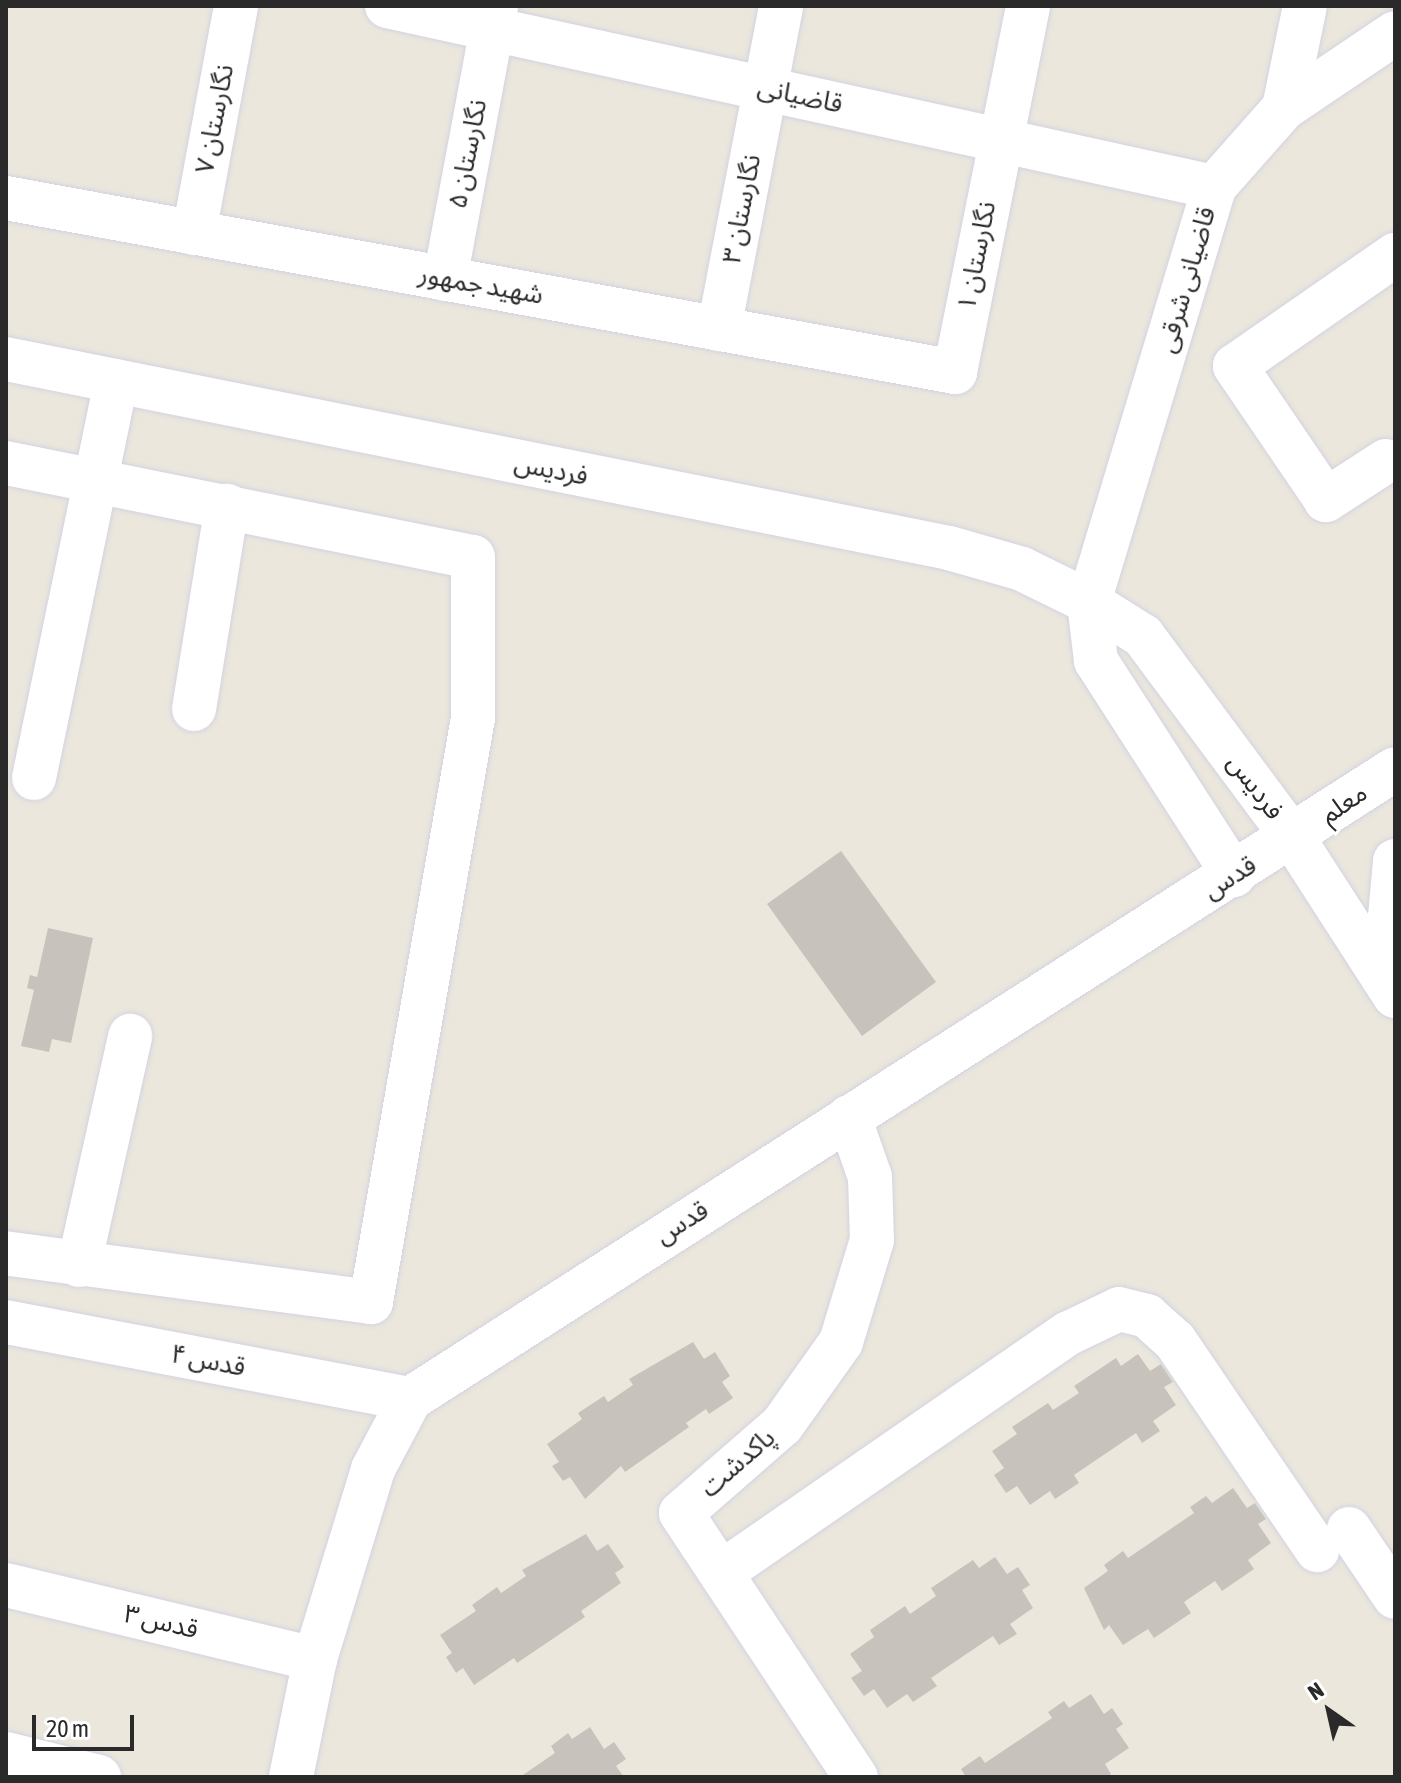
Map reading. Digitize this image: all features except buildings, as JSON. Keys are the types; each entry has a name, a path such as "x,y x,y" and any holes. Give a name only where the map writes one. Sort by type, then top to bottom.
{"street":[{"name":"نگارستان ۷","path":"194,233 236,6"},
{"name":"قاضیانی","path":"387,6 494,17 765,89 1214,187"},
{"name":"نگارستان ۳","path":"719,329 781,6"},
{"name":"نگارستان ۱","path":"955,372 1028,6"},
{"path":"1284,108 1305,6"},
{"name":"نگارستان ۵","path":"445,279 494,17"},
{"name":"قاضیانی شرقی","path":"1089,602 1214,187 1284,108 1395,33"},
{"name":"شهید جمهور","path":"6,198 955,372"},
{"path":"1386,461 1326,500 1235,366 1395,255"},
{"name":"فردیس","path":"6,359 949,548 1022,569 1089,602 1143,636 1293,838 1395,996"},
{"path":"34,778 116,381"},
{"path":"6,463 473,557 473,718 371,1302 6,1253"},
{"path":"194,709 227,506"},
{"path":"1089,602 1096,661 1234,875"},
{"name":"معلم","path":"1293,838 1395,769"},
{"name":"قدس","path":"291,1777 315,1659 373,1469 410,1399 849,1117 1293,838"},
{"path":"1395,861 1390,917 1395,956"},
{"path":"79,1265 130,1036"},
{"name":"پاکدشت","path":"849,1117 870,1177 872,1240 841,1342 782,1425 681,1513 856,1777"},
{"path":"722,1572 1069,1333 1119,1309 1147,1316 1175,1341 1333,1540 1395,1597"},
{"name":"قدس ۴","path":"6,1322 410,1399"},
{"name":"قدس ۳","path":"6,1585 315,1659"},
{"path":"6,1754 99,1777"}]}
